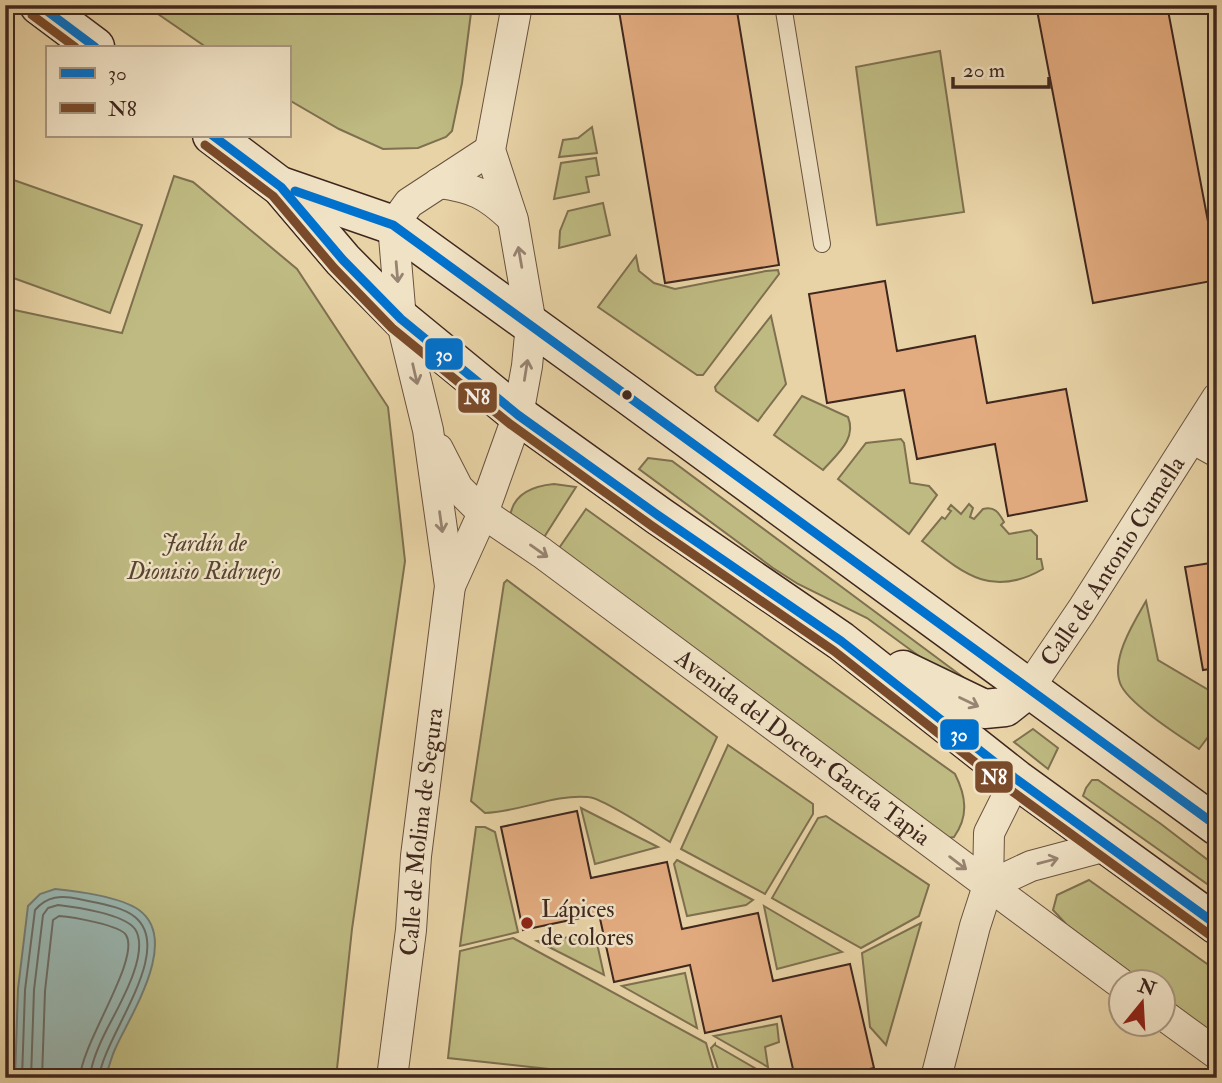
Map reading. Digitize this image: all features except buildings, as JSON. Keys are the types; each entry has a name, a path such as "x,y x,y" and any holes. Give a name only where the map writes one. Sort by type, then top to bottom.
{"main road":[{"path":"39,5 94,46"},
{"path":"213,136 281,187 343,260 401,318 518,415 841,641 1016,779 1217,925"},
{"path":"281,187 393,225 1217,826"},
{"path":"841,641 984,709 1004,707 1029,688"}],"street":[{"path":"517,5 489,150 513,220 531,324 518,415"},
{"path":"393,225 409,203 489,150"},
{"path":"439,183 465,187 492,199 513,220"},
{"name":"Calle de Molina de Segura","path":"392,1078 411,930 416,856 450,586 434,443 401,318 393,225"},
{"name":"Calle de Antonio Cumella","path":"1029,688 1082,610 1204,445 1217,398"},
{"name":"Calle de Molina de Segura","path":"450,586 483,513 518,415"},
{"path":"434,443 473,467 488,465 503,453"},
{"name":"Calle de Molina de Segura","path":"434,443 458,488 483,513"},
{"name":"Avenida del Doctor García Tapia","path":"483,513 553,561 1106,972"},
{"path":"936,1078 988,886 989,832 1016,779"},
{"path":"988,886 1031,866 1110,845"},
{"path":"1176,1024 1217,1054"}],"lane":[{"path":"783,5 822,244"}],"green space":[{"path":"151,5 472,5 462,83 452,131 446,137 418,148 383,149 339,129 290,101 290,46 205,46 158,14"},
{"path":"940,51 964,212 877,225 856,67"},
{"path":"592,127 597,153 559,157 563,140 578,138"},
{"path":"596,158 599,175 586,177 589,192 554,199 561,163"},
{"name":"Jardín de Dionisio Ridruejo","path":"174,176 193,182 297,269 388,407 405,561 352,929 336,1078 5,1078 5,308 122,333"},
{"path":"5,177 142,225 110,313 5,275"},
{"path":"603,203 610,235 559,248 560,231 568,211"},
{"path":"636,256 639,271 654,283 675,289 766,271 778,270 779,274 703,375 697,375 598,307"},
{"path":"771,316 786,384 758,421 716,391 715,387"},
{"path":"802,396 848,417 848,439 823,470 774,435"},
{"path":"901,439 904,443 910,483 929,486 937,495 909,534 838,479 866,443"},
{"path":"648,458 672,461 975,686 964,689 867,618 798,584 773,568 639,469"},
{"path":"554,484 576,487 541,542 510,518 519,497 531,489"},
{"path":"969,504 973,508 970,517 974,519 983,509 991,508 996,511 1004,522 1001,525 1009,534 1031,530 1037,536 1037,559 1041,559 1043,569 1025,578 993,582 965,572 922,541 942,517 945,519 951,511 948,509 951,505 961,514"},
{"path":"586,509 955,774 962,790 964,814 954,837 947,838 557,551"},
{"path":"507,580 717,737 670,842 616,809 588,797 562,798 485,813 471,801 504,583"},
{"path":"1146,601 1158,660 1217,695 1217,725 1199,749 1143,710 1120,683 1118,673 1121,652"},
{"path":"1033,729 1058,748 1048,769 1014,742"},
{"path":"728,745 813,804 813,814 765,894 681,849"},
{"path":"1092,780 1098,780 1217,867 1217,891 1083,796"},
{"path":"581,808 658,847 595,864"},
{"path":"826,816 929,885 919,916 861,948 772,898 818,818"},
{"path":"476,827 485,827 495,832 518,932 460,946"},
{"path":"677,860 753,900 746,905 687,916 674,864"},
{"path":"1089,880 1217,971 1217,1037 1176,1006 1176,968 1125,968 1067,925 1053,910 1057,895"},
{"path":"764,906 842,952 777,969"},
{"path":"921,923 886,1045 870,1027 862,953"},
{"path":"595,934 604,975 537,941"},
{"path":"513,938 706,1043 716,1078 594,1078 594,1074 448,1058 460,951"},
{"path":"685,973 697,1028 622,986"},
{"path":"777,1024 779,1042 765,1047 768,1067 714,1036"},
{"path":"715,1044 772,1078 721,1078 711,1048"}],"water":[{"path":"55,889 98,895 131,905 150,923 155,939 154,958 141,997 114,1051 105,1078 15,1078 18,989 28,906 40,894"}],"transit line":[{"name":"30","path":"39,5 94,46"},
{"name":"N8","path":"32,15 74,46"},
{"name":"30","path":"213,136 281,187 343,260 401,319 518,415 841,641 1016,779 1217,925"},
{"name":"N8","path":"205,145 273,196 334,268 392,328 510,424 834,651 1009,789 1210,935"},
{"name":"30","path":"295,191 393,225 1217,826"}],"place":[{"name":"Lápices de colores","path":"527,923"}]}
